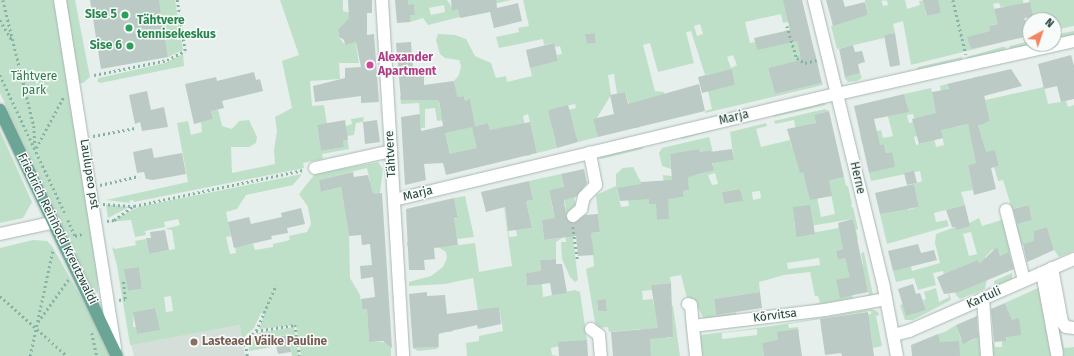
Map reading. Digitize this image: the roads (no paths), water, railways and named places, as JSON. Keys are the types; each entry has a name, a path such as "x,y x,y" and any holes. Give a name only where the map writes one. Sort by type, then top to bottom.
{"main road":[{"name":"Friedrich Reinhold Kreutzwaldi","path":"0,110 116,352"}],"street":[{"name":"Laulupeo pst","path":"60,0 116,352"},
{"name":"Tähtvere","path":"382,0 403,356"},
{"name":"Herne","path":"814,0 886,298 897,356"},
{"name":"Marja","path":"394,200 837,94 1074,41"},
{"path":"315,168 391,151"},
{"path":"573,220 581,209 584,197 596,185 590,153"},
{"path":"1006,210 1024,280"},
{"path":"0,234 55,222"},
{"name":"Kartuli","path":"894,335 909,331 1074,259"},
{"path":"1047,270 1062,322 1066,326 1074,328"},
{"path":"1047,270 1057,354"},
{"name":"Kõrvitsa","path":"693,326 825,310 886,298"},
{"path":"983,298 987,356"},
{"path":"688,304 691,305 696,356"},
{"path":"595,332 602,356"}],"place":[{"name":"SIse 5","path":"125,15"},
{"name":"Tähtvere tennisekeskus","path":"129,28"},
{"name":"Sise 6","path":"130,46"},
{"name":"Alexander Apartment","path":"370,65"},
{"name":"Lasteaed Väike Pauline","path":"194,342"}],"park label":[{"name":"Tähtvere park","path":"34,84"}]}
